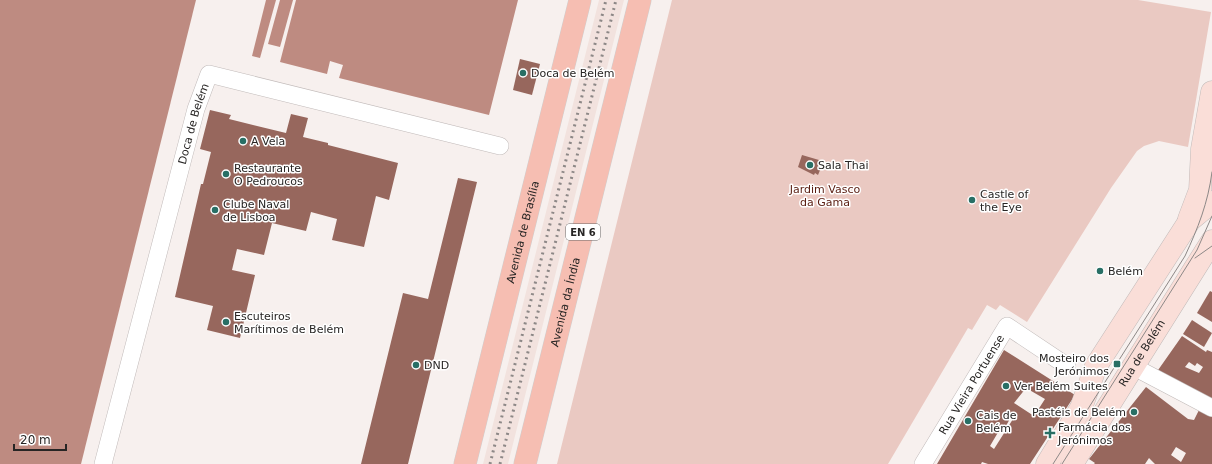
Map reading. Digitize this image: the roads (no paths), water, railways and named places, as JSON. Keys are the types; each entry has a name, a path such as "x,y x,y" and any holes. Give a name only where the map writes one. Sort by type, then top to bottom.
{"main road":[{"name":"Avenida de Brasília","path":"465,464 580,0"},
{"name":"Avenida da Índia","path":"525,464 640,0"},
{"path":"1175,242 1193,212 1199,196 1201,164 1212,92"},
{"path":"1201,164 1206,177 1212,185"},
{"path":"1047,464 1081,408 1093,370 1190,220 1212,202"},
{"name":"Rua de Belém","path":"1072,464 1212,241"}],"street":[{"name":"Doca de Belém","path":"103,464 196,109 208,74 500,146"},
{"name":"Rua Vieira Portuense","path":"923,464 1007,326 1066,366"},
{"path":"1134,367 1212,408"}],"tram line":[{"path":"1053,464 1185,256 1202,215 1212,172"},
{"path":"1062,464 1197,250 1212,216"},
{"path":"1195,258 1212,246"}],"railway":[{"path":"490,464 606,0"},
{"path":"500,464 616,0"}],"place":[{"name":"Doca de Belém","path":"523,73"},
{"name":"A Vela","path":"243,141"},
{"name":"Sala Thai","path":"810,165"},
{"name":"Restaurante O Pedroucos","path":"226,174"},
{"name":"Castle of the Eye","path":"972,200"},
{"name":"Clube Naval de Lisboa","path":"215,210"},
{"name":"Belém","path":"1100,271"},
{"name":"Escuteiros Marítimos de Belém","path":"226,322"},
{"name":"Mosteiro dos Jerónimos","path":"1117,364"},
{"name":"DND","path":"416,365"},
{"name":"Ver Belém Suites","path":"1006,386"},
{"name":"Pastéis de Belém","path":"1134,412"},
{"name":"Cais de Belém","path":"968,421"},
{"name":"Farmácia dos Jerónimos","path":"1050,433"}],"park label":[{"name":"Jardim Vasco da Gama","path":"825,195"}]}
